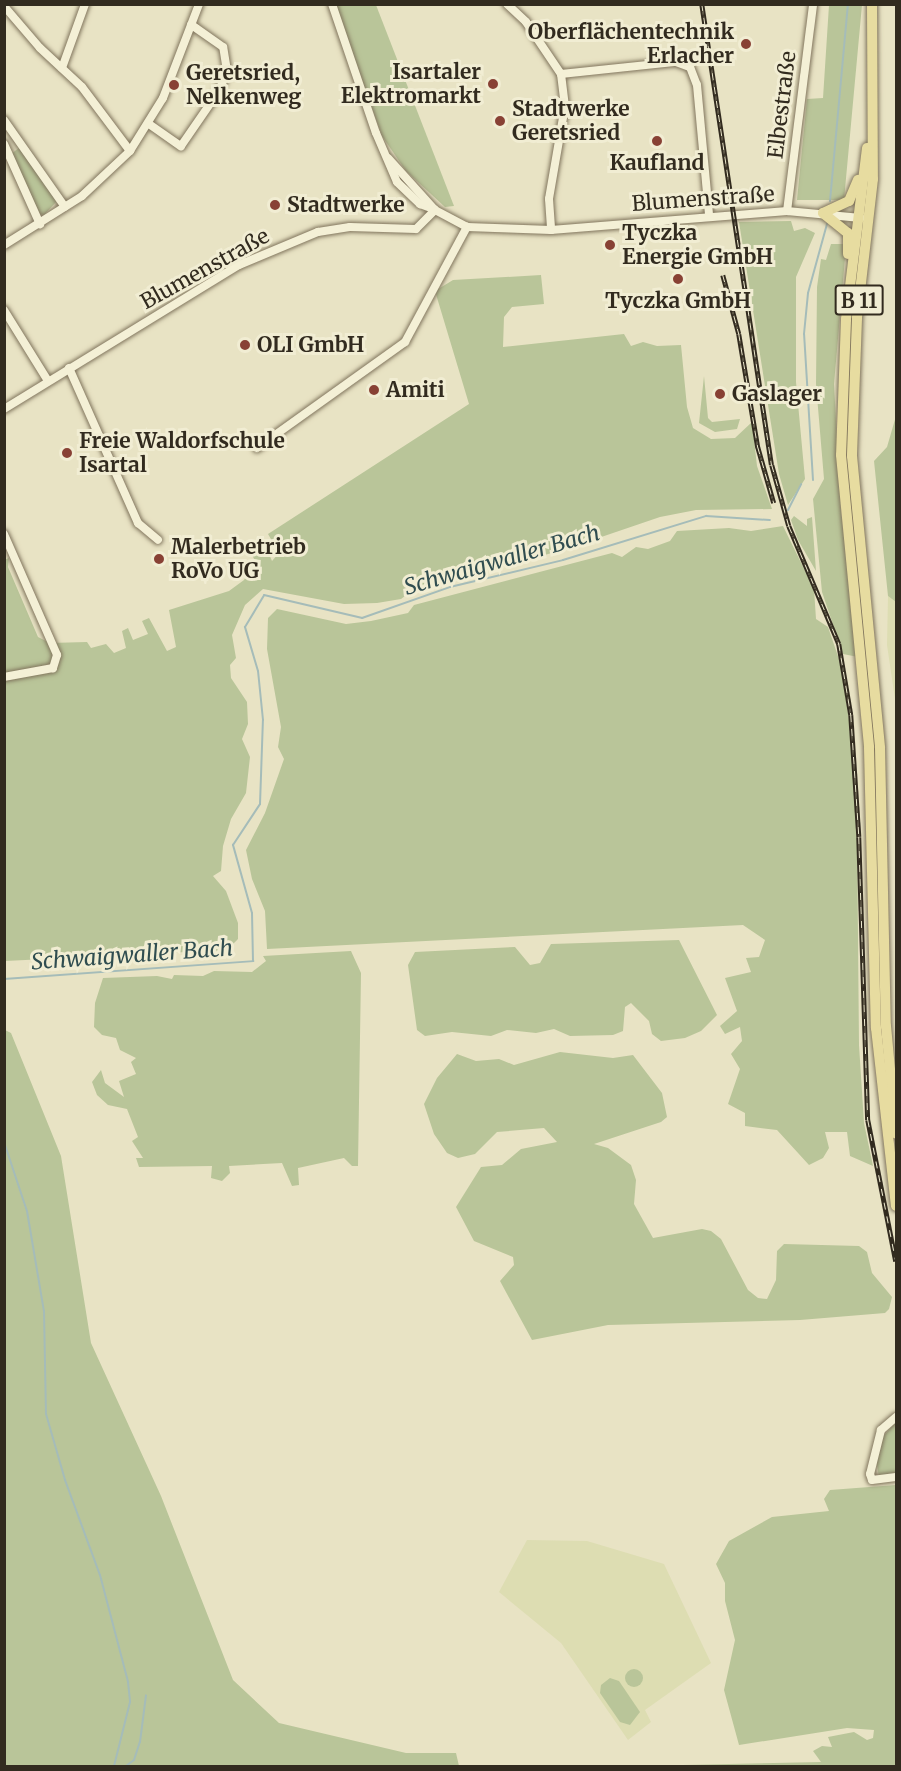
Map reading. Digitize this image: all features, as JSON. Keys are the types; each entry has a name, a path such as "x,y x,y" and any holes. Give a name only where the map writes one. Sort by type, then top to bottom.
{"main road":[{"name":"B 11","path":"872,4 870,124 873,178 857,318 852,456 880,748 886,1026 897,1134"},
{"name":"B 11","path":"870,124 842,368 841,455 869,748 876,1028 897,1206"},
{"path":"851,280 849,233 823,213 849,201 865,163"}],"street":[{"path":"62,68 85,4"},
{"path":"4,245 64,207 130,151 149,124 170,82 199,4"},
{"path":"332,4 376,134 388,158 435,210"},
{"path":"507,4 526,22 561,74 566,106 549,199 551,230"},
{"name":"Elbestraße","path":"787,210 813,4"},
{"path":"10,7 34,42 82,87 130,151"},
{"path":"149,124 181,146 219,92 227,71 223,47 191,25"},
{"path":"561,74 676,62 690,67 696,85 709,215"},
{"path":"4,120 64,207"},
{"path":"4,144 40,224"},
{"name":"Blumenstraße","path":"4,409 239,265 305,236 350,227 416,229 435,210 467,227 551,230 787,210 870,219"},
{"path":"257,448 405,342 467,227"},
{"path":"4,310 48,381"},
{"path":"69,368 138,523 158,540"},
{"path":"4,534 57,655 53,668 4,677"},
{"path":"897,1417 881,1431 870,1474 872,1480 897,1477"}],"green space":[{"path":"335,5 376,5 454,206 445,207 406,171 382,136"},
{"path":"829,5 862,5 844,200 797,200 807,99 823,98"},
{"path":"19,148 57,201 44,215 40,214 11,154"},
{"path":"791,221 794,231 805,228 815,233 796,277 796,382 805,479 788,505 779,474 739,222"},
{"path":"831,244 844,244 845,258 834,384 841,512 858,657 843,654 822,592 813,499 824,479 816,384 817,287 821,259 826,260"},
{"path":"541,275 544,304 512,307 504,317 503,347 624,334 631,346 643,342 657,346 681,345 687,407 693,428 711,439 735,438 752,422 757,466 772,509 696,510 660,517 569,548 475,575 444,580 413,590 401,599 377,603 344,604 263,589 245,605 232,635 236,658 230,665 231,678 247,702 248,724 242,739 250,757 246,793 231,819 223,846 221,871 213,876 226,891 238,923 238,939 227,950 5,961 4,560 9,558 8,567 38,637 50,643 87,642 91,648 106,644 114,653 126,648 122,631 128,628 133,640 148,634 142,621 149,618 167,651 176,647 169,610 229,591 244,580 255,561 247,544 255,545 262,555 269,554 272,561 279,553 268,534 469,404 435,291 453,280"},
{"path":"704,376 708,418 712,422 740,419 737,429 715,432 699,423"},
{"path":"896,416 896,602 888,596 874,461 887,447"},
{"path":"794,516 807,526 807,519 812,517 816,571 798,540 791,520"},
{"path":"783,526 814,589 816,619 828,627 840,662 849,720 857,825 859,1045 864,1123 873,1166 850,1156 847,1132 825,1132 829,1148 823,1158 809,1165 777,1130 745,1126 745,1113 728,1104 740,1069 731,1054 742,1041 740,1027 725,1034 720,1026 737,1011 725,978 751,972 746,958 759,957 765,940 743,925 267,949 265,911 252,879 246,850 265,813 284,759 278,747 281,727 267,649 268,618 277,609 346,624 371,621 408,613 414,605 612,553 622,557 636,547 648,549 670,541 677,531 729,528 751,531"},
{"path":"888,596 896,602 896,759 895,699 887,645"},
{"path":"679,940 717,1015 701,1031 685,1038 661,1041 652,1034 649,1021 631,1003 625,1007 623,1031 613,1035 570,1036 554,1029 536,1033 507,1030 491,1036 452,1032 425,1036 417,1030 408,965 415,952 515,947 530,965 540,963 551,944"},
{"path":"351,951 361,973 358,1166 352,1166 344,1158 298,1168 299,1185 292,1186 282,1163 229,1166 230,1173 222,1181 211,1178 212,1166 139,1167 136,1158 143,1158 132,1141 138,1137 127,1109 108,1105 97,1095 92,1082 101,1070 105,1083 124,1097 119,1081 136,1074 131,1062 136,1058 120,1050 116,1038 102,1035 94,1027 95,1003 103,978 157,976 172,979 174,975 203,976 214,971 252,972 266,961 263,956"},
{"path":"5,1030 11,1033 61,1156 91,1343 161,1496 233,1680 279,1723 406,1753 456,1753 459,1766 5,1766"},
{"path":"560,1052 613,1058 633,1055 662,1093 667,1117 661,1122 594,1144 608,1148 631,1165 636,1180 634,1204 653,1238 702,1229 711,1231 721,1239 748,1290 758,1298 767,1299 776,1280 777,1251 784,1244 859,1246 867,1252 872,1273 892,1297 889,1309 885,1313 800,1320 608,1325 532,1340 500,1281 514,1265 513,1257 474,1241 456,1207 481,1167 502,1165 521,1149 557,1142 544,1128 497,1132 475,1154 458,1158 447,1153 434,1134 424,1104 437,1078 457,1054 476,1061 499,1059 514,1065"},
{"path":"896,1422 896,1475 879,1477 876,1459 878,1442"},
{"path":"896,1485 896,1766 636,1766 821,1762 813,1751 822,1746 832,1747 828,1737 854,1732 867,1740 873,1738 874,1730 847,1728 739,1745 724,1690 735,1640 725,1601 725,1583 716,1564 729,1541 772,1517 829,1511 824,1499 830,1490"},
{"path":"527,1540 587,1541 664,1564 711,1663 645,1710 651,1722 628,1740 561,1643 499,1592"},
{"path":"634,1669 640,1672 643,1678 640,1684 634,1687 628,1684 625,1678 628,1672"},
{"path":"610,1678 619,1681 640,1712 630,1725 620,1722 600,1693 601,1685"}],"waterway":[{"name":"Schwaigwaller Bach","path":"830,201 848,4"},
{"name":"Schwaigwaller Bach","path":"813,480 804,334 808,293 827,224"},
{"name":"Schwaigwaller Bach","path":"788,510 801,484"},
{"name":"Schwaigwaller Bach","path":"4,979 253,961 252,913 233,845 260,804 263,720 258,671 245,627 264,595 362,618 450,587 563,560 706,516 770,520"},
{"path":"4,1142 27,1211 44,1311 46,1414 65,1480 100,1575 128,1682 130,1702 114,1766"},
{"path":"126,1766 134,1760 140,1742 146,1695"}],"railway":[{"path":"702,4 772,465 789,526 839,644 851,715 859,837 868,1120 896,1261"},
{"path":"723,275 739,334 758,447 774,503"}],"place":[{"name":"Oberflächentechnik Erlacher","path":"746,44"},
{"name":"Isartaler Elektromarkt","path":"493,84"},
{"name":"Geretsried, Nelkenweg","path":"174,85"},
{"name":"Stadtwerke Geretsried","path":"500,121"},
{"name":"Kaufland","path":"657,141"},
{"name":"Stadtwerke","path":"275,205"},
{"name":"Tyczka Energie GmbH","path":"610,245"},
{"name":"Tyczka GmbH","path":"678,279"},
{"name":"OLI GmbH","path":"245,345"},
{"name":"Amiti","path":"374,390"},
{"name":"Gaslager","path":"720,394"},
{"name":"Freie Waldorfschule Isartal","path":"67,453"},
{"name":"Malerbetrieb RoVo UG","path":"159,559"}]}
